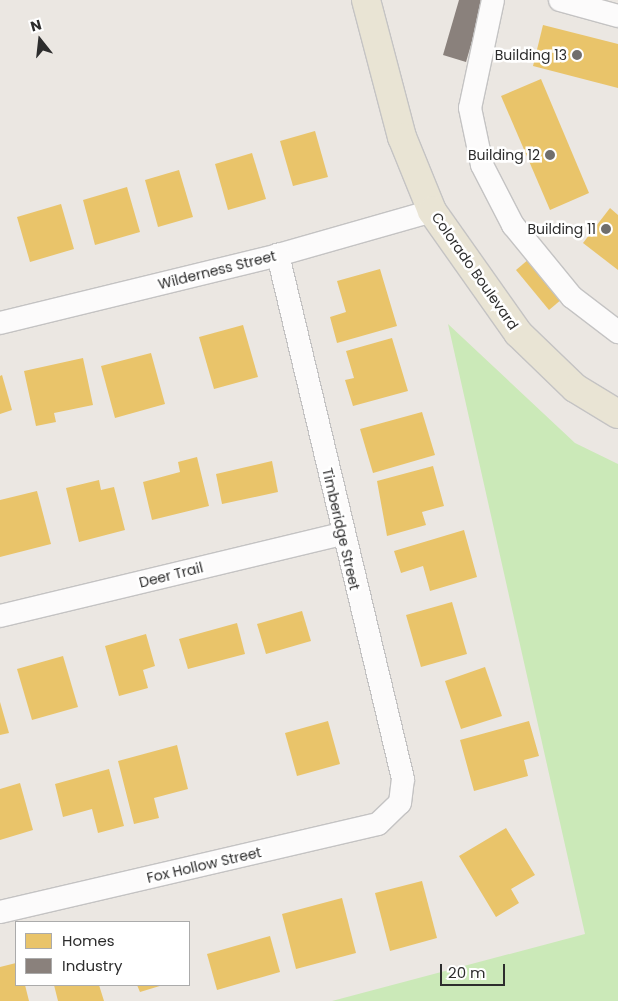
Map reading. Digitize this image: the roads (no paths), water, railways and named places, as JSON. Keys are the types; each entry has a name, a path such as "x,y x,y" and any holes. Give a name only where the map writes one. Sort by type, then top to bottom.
{"main road":[{"name":"Colorado Boulevard","path":"366,0 402,137 432,211 518,333 575,388 618,414"}],"street":[{"path":"493,0 470,108 482,165 525,240 572,297 618,332"},
{"path":"560,0 618,16"},
{"name":"Wilderness Street","path":"0,323 278,255 432,211"},
{"name":"Timberidge Street","path":"278,255 342,534 403,779 400,803"},
{"name":"Deer Trail","path":"0,616 342,534"},
{"name":"Fox Hollow Street","path":"0,912 378,824 400,803"}],"place":[{"name":"Building 13","path":"577,55"},
{"name":"Building 12","path":"550,155"},
{"name":"Building 11","path":"606,229"}]}
